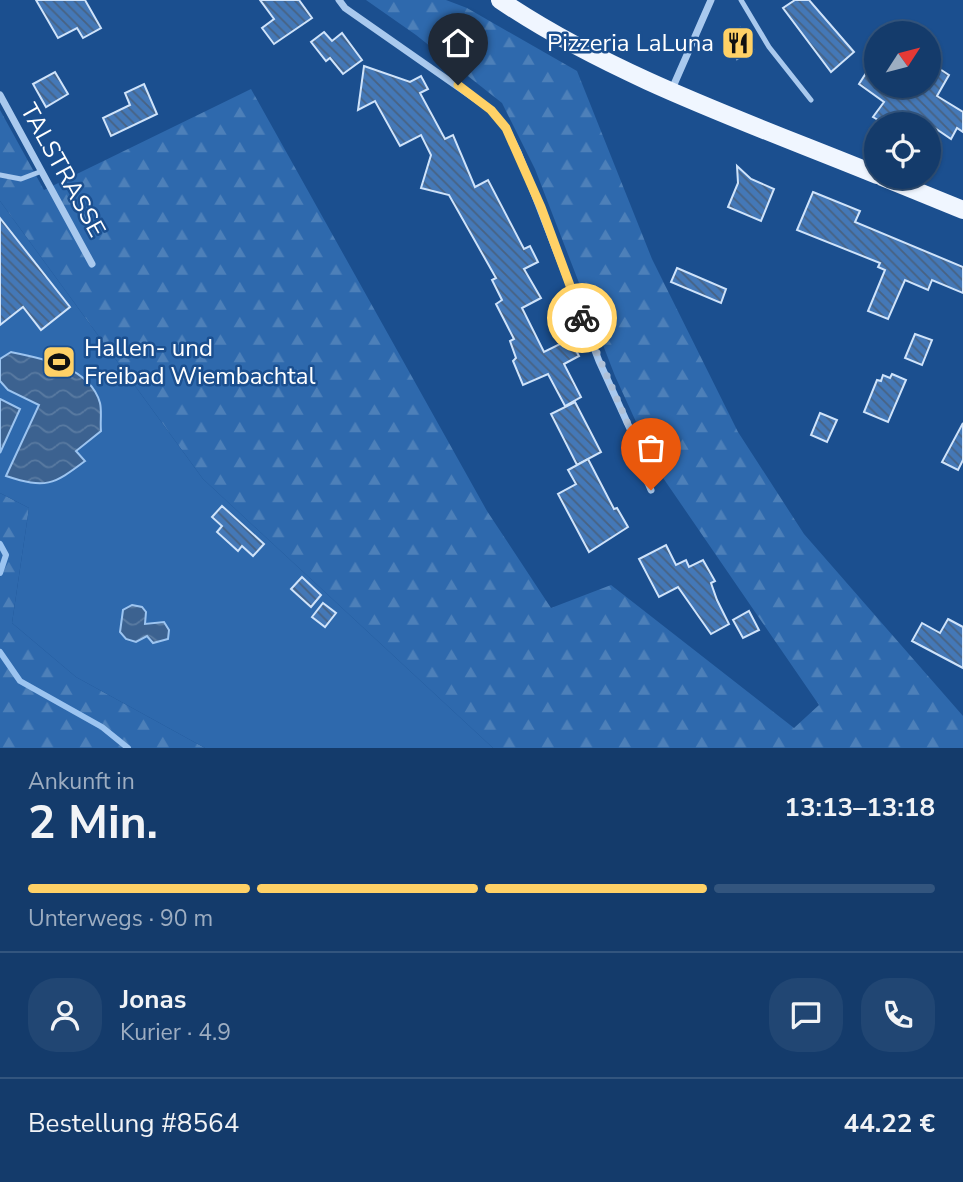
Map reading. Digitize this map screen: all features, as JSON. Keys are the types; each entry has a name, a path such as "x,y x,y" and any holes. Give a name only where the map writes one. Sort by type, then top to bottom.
{"main road":[{"path":"500,0 539,24 671,89 864,170"},
{"path":"911,189 963,210"}],"street":[{"path":"339,0 345,8 478,100 506,128 541,207 599,361 631,431 637,457 651,490"},
{"path":"671,89 711,0"},
{"name":"TALSTRASSE","path":"0,95 92,264"}],"lane":[{"path":"741,0 769,47 811,100"},
{"path":"0,175 21,180 43,171"}],"green space":[{"path":"366,0 446,0 467,8 577,71 652,259 738,432 804,534 963,716 963,748 493,748 203,479 0,201 0,110 44,190 251,89 487,511 551,608 611,585 794,728 819,705 659,472 615,376 535,169 502,103 416,35"},
{"name":"Hallen- und Freibad Wiembachtal","path":"0,201 203,479 493,748 205,748 76,677 12,623 29,508 0,493"},
{"path":"0,493 29,508 12,623 76,677 205,748 0,748"}],"water":[{"path":"11,352 50,361 76,373 95,391 100,403 101,431 76,451 85,461 56,480 31,483 6,476 39,405 8,390 0,381 0,359"},
{"path":"0,399 20,409 0,453"},
{"path":"132,605 142,607 146,612 145,624 164,622 169,630 168,639 153,643 147,636 136,642 126,639 120,632 123,610"}],"building":[{"path":"36,0 85,0 101,28 83,38 77,28 58,38"},
{"path":"260,0 299,0 312,18 274,44 262,28 274,19"},
{"path":"795,0 809,0 854,52 831,72 783,8"},
{"path":"740,28 753,49 737,59 724,38"},
{"path":"324,32 332,41 342,33 362,60 343,74 330,58 326,61 311,42"},
{"path":"364,66 410,82 421,76 428,89 420,93 445,139 453,135 475,187 488,180 524,249 530,246 538,262 524,269 541,298 522,308 544,352 570,339 579,356 564,364 581,397 565,406 548,374 523,385 513,361 516,358 510,341 514,339 496,304 502,300 492,280 496,278 449,195 421,188 431,155 421,135 400,146 375,101 358,110"},
{"path":"942,70 949,75 942,87"},
{"path":"55,72 68,94 46,107 33,84"},
{"path":"144,84 157,114 111,136 103,118 130,105 125,93"},
{"path":"878,98 940,98 963,112 963,132 957,128 951,139 941,132 941,112 877,112 884,102"},
{"path":"737,166 751,179 774,189 761,221 728,207 738,183"},
{"path":"813,192 860,211 855,222 963,267 963,293 932,280 928,290 905,280 888,319 868,311 885,270 878,267 880,263 797,230"},
{"name":"Hallen- und Freibad Wiembachtal","path":"0,218 70,307 41,330 23,307 0,325"},
{"path":"677,268 726,289 721,303 671,282"},
{"path":"915,334 932,340 922,365 905,358"},
{"path":"892,374 906,380 888,422 864,412 877,380 881,381 883,375 890,378"},
{"path":"575,402 601,452 577,465 551,414"},
{"path":"820,413 837,420 827,442 811,435"},
{"path":"963,423 963,460 958,470 942,462"},
{"path":"588,459 614,509 617,508 628,527 589,552 558,494 576,484 568,470"},
{"path":"222,506 264,544 253,556 242,546 238,551 217,532 222,526 212,517"},
{"path":"666,545 676,565 686,560 689,567 703,560 715,581 711,583 729,624 711,634 678,587 659,597 639,559"},
{"path":"302,577 321,595 311,607 291,589"},
{"path":"323,603 336,613 325,627 312,617"},
{"path":"749,611 759,630 743,638 733,620"},
{"path":"948,619 963,627 963,668 912,641 922,623 940,633"}],"waterway":[{"path":"0,544 6,555 0,573"},
{"path":"0,652 20,681 102,727 128,748"}],"way so far":[{"path":"582,318 631,431 637,457 651,490"}],"place":[{"name":"Pizzeria LaLuna","path":"738,43"},
{"name":"Hallen- und Freibad Wiembachtal","path":"59,362"}],"route":[{"path":"458,85 491,110 506,128 541,207 582,318"}]}
